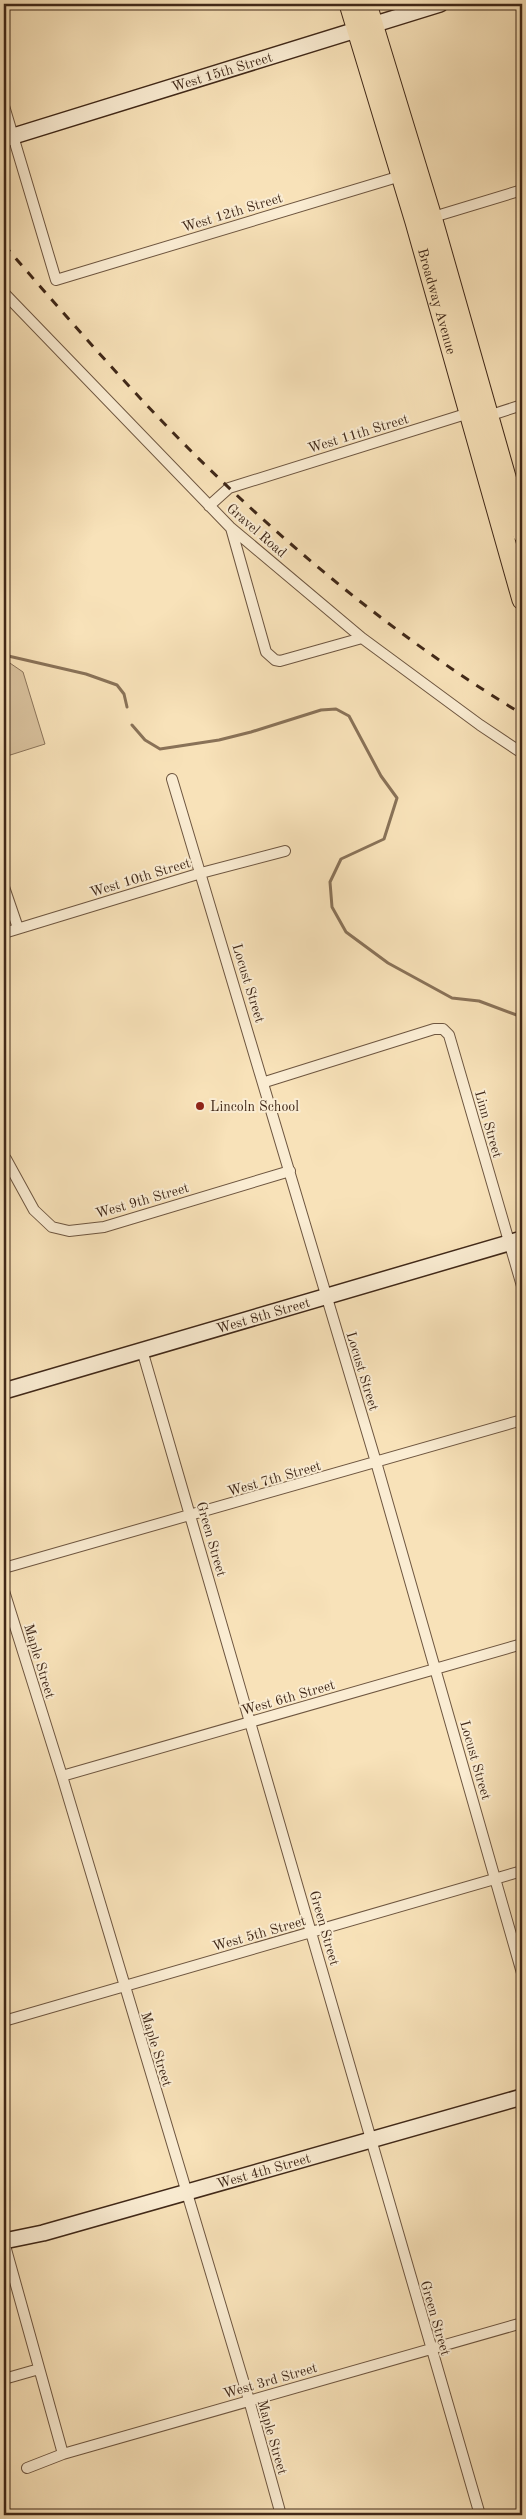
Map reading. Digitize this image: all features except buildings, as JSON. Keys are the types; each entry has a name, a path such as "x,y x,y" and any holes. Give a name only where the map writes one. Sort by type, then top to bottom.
{"highway":[{"name":"Broadway Avenue","path":"349,4 365,27 423,220 488,416 522,533"},
{"name":"Broadway Avenue","path":"365,27 367,4"},
{"name":"Broadway Avenue","path":"423,220 469,413 522,600"}],"street":[{"name":"West 15th Street","path":"8,137 440,4"},
{"path":"4,106 8,137"},
{"name":"West 12th Street","path":"8,137 56,280 409,173"},
{"path":"423,220 522,190"},
{"name":"Gravel Road","path":"4,294 230,527 362,638 480,725 522,753"},
{"name":"West 11th Street","path":"209,506 230,488 469,413 488,416 522,405"},
{"path":"230,527 266,652 270,657 280,661 362,638"},
{"name":"Locust Street","path":"172,779 265,1082 436,1669 522,1973"},
{"name":"West 10th Street","path":"4,932 201,873 285,851"},
{"path":"4,886 18,928"},
{"name":"Linn Street","path":"265,1082 434,1029 443,1029 449,1035 516,1240 522,1286"},
{"name":"West 9th Street","path":"4,1160 6,1160 34,1210 52,1228 69,1231 104,1227 290,1171"},
{"name":"West 8th Street","path":"4,1392 516,1240"},
{"name":"Green Street","path":"142,1350 480,2515"},
{"name":"West 7th Street","path":"4,1568 522,1420"},
{"name":"Maple Street","path":"4,1591 125,1986 249,2400 281,2515"},
{"name":"West 6th Street","path":"62,1776 522,1644"},
{"name":"West 5th Street","path":"4,2021 522,1871"},
{"name":"West 4th Street","path":"4,2242 43,2233 522,2098"},
{"path":"4,2242 63,2454"},
{"name":"West 3rd Street","path":"28,2468 63,2454 522,2323"},
{"path":"4,2379 39,2369"}],"shaded area":[{"path":"4,659 23,672 45,744 4,757"}],"waterway":[{"path":"4,655 86,674 117,685 124,694 127,707"},
{"path":"132,725 145,740 160,749 219,740 321,710 336,709 349,716 381,776 397,798 384,839 341,859 330,882 332,907 346,932 388,963 452,998 479,1001 522,1017"}],"railway":[{"path":"4,245 145,403 194,454 270,526 350,594 392,626 434,657 522,714"}],"place":[{"name":"Lincoln School","path":"200,1106"}]}
